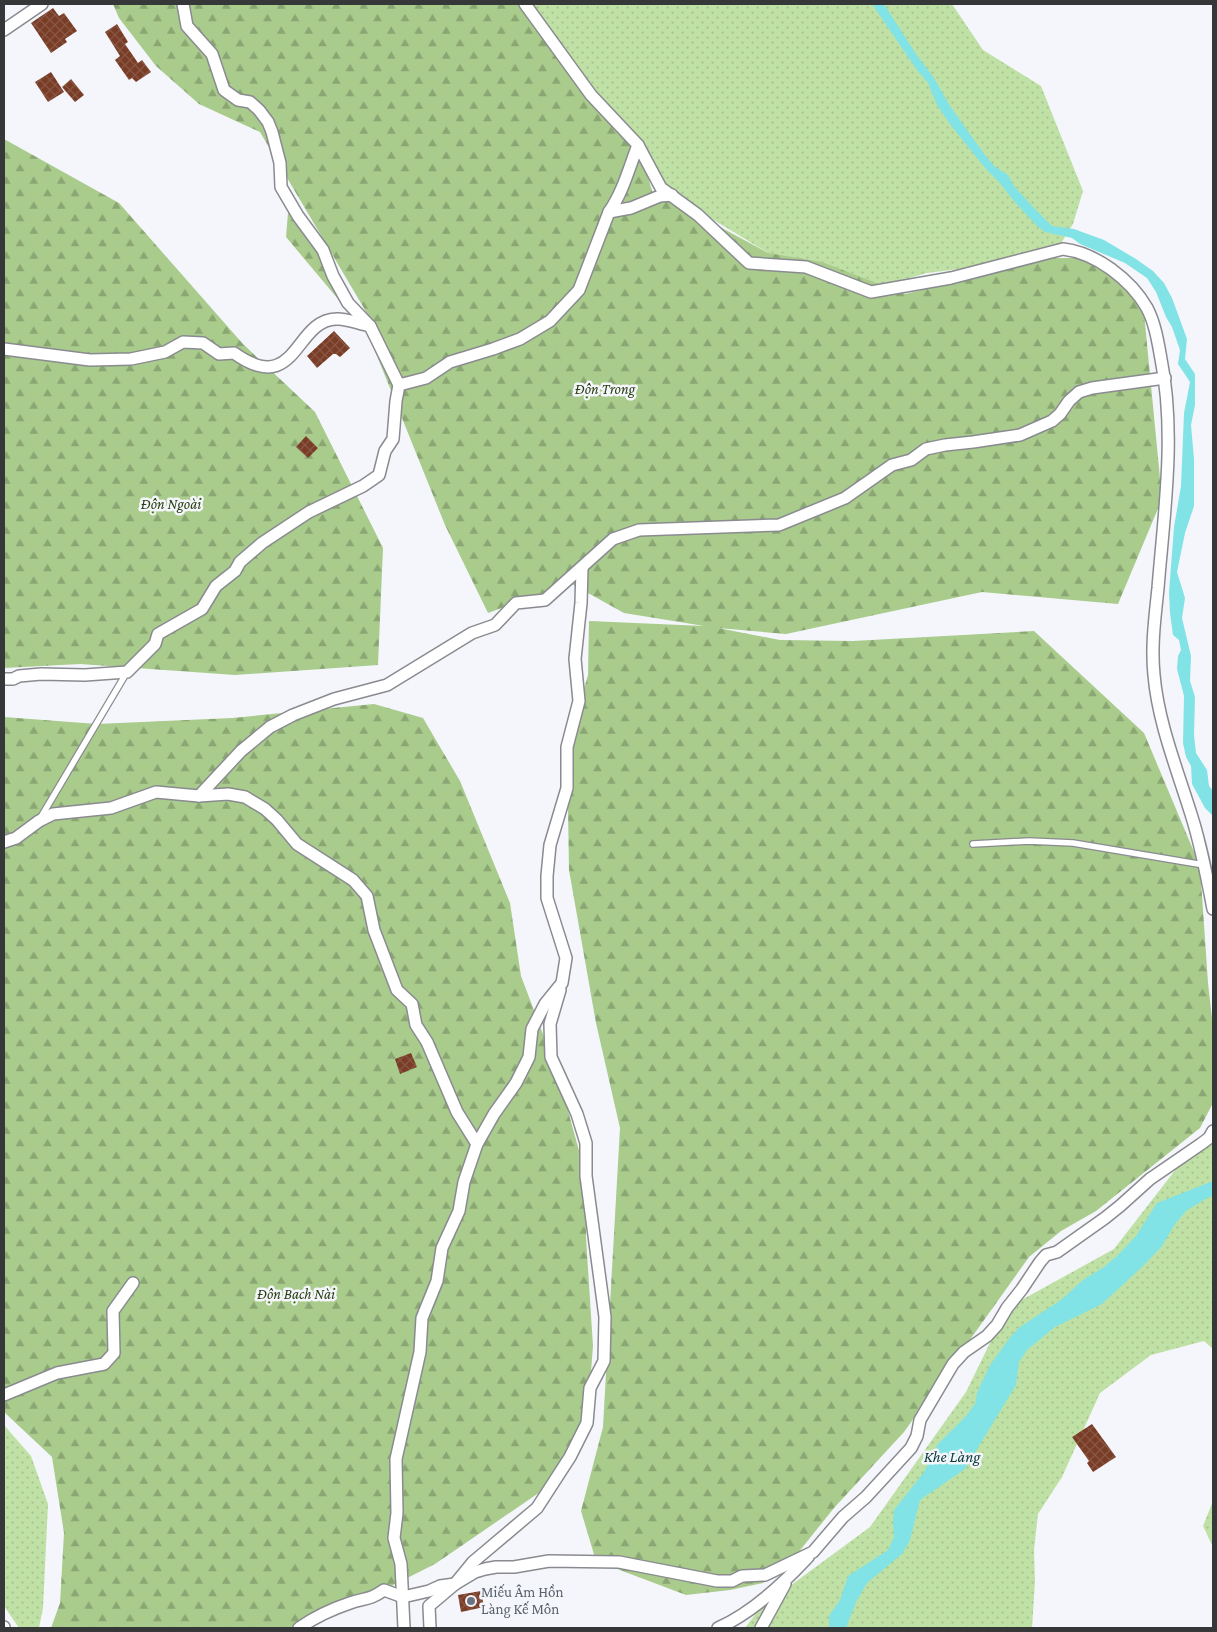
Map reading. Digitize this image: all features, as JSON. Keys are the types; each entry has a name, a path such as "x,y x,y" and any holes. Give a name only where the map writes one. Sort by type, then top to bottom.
{"street":[{"path":"4,30 42,4"},
{"path":"4,679 41,674 85,675 127,672 155,644 158,634 202,609 216,586 235,571 240,562 262,543 308,512 363,486 379,475 385,450 393,439 399,386 370,326 348,303 323,250 298,216 281,187 280,163 268,122 250,102 238,100 224,90 212,54 187,26 183,4"},
{"path":"525,4 591,95 638,145 661,188 698,215 749,264 806,267 871,292 952,278 1063,249 1074,250 1105,265 1121,276 1135,290 1148,309 1156,335 1165,378 1168,411 1167,478 1153,643 1154,676 1160,709 1175,765 1192,816 1213,909"},
{"path":"399,386 426,378 450,362 520,339 550,321 579,290 609,212 628,174 638,145"},
{"path":"609,212 631,208 660,196 672,195"},
{"path":"4,349 90,360 131,359 165,352 183,342 203,343 219,354 234,352 246,361 267,366 276,365 288,359 315,327 322,323 335,318 370,326"},
{"path":"199,796 241,751 270,727 293,714 334,699 387,685 472,633 495,625 516,603 545,600 613,539 640,530 779,525 845,498 892,465 911,460 926,449 1020,435 1052,420 1060,414 1069,400 1079,392 1092,388 1165,378"},
{"path":"300,1628 316,1617 350,1603 373,1598 384,1590 403,1597 429,1591 440,1586 455,1584 473,1562 537,1508 542,1501 570,1457 587,1423 590,1388 604,1361 605,1317 586,1176 586,1144 577,1114 551,1057 550,1024 562,983 566,958 547,898 547,876 550,845 567,788 568,747 579,701 575,659 581,603 582,568"},
{"path":"4,842 16,838 39,821 53,814 111,808 156,792 199,796 228,794 245,797 265,809 297,844 353,880 366,896 374,930 397,990 412,1004 416,1025 426,1042 457,1112 476,1144"},
{"path":"404,1628 401,1564 394,1538 397,1513 396,1459 420,1352 422,1318 437,1281 442,1248 460,1211 464,1182 476,1144 516,1083 529,1057 532,1029 545,1004 562,983"},
{"path":"718,1628 735,1620 788,1579 843,1517 866,1497 911,1448 917,1436 920,1420 953,1364 964,1352 987,1336 997,1325 1007,1308 1046,1255 1057,1252 1105,1218 1150,1179 1209,1138 1213,1130"},
{"path":"4,1395 57,1372 104,1364 114,1353 114,1311 133,1283"},
{"path":"430,1628 429,1606 455,1584 484,1569 514,1567 549,1561 619,1562 717,1581 732,1580 742,1576 765,1575 813,1552"},
{"path":"761,1628 788,1579"}],"lane":[{"path":"39,821 127,672"},
{"path":"973,844 1029,841 1065,842 1204,865"}],"green space":[{"name":"Độn Trong","path":"113,4 523,4 638,145 654,197 672,195 698,215 768,253 822,262 905,294 1052,258 1080,258 1098,268 1129,292 1144,313 1162,499 1118,604 982,592 786,634 718,628 780,640 853,641 1034,631 1144,733 1200,866 1213,1027 1213,1103 1200,1128 1096,1211 1061,1231 1029,1257 904,1432 834,1508 785,1569 763,1583 730,1590 686,1595 596,1561 581,1511 603,1427 620,1128 596,1023 569,870 567,747 588,675 589,621 704,626 624,613 570,583 488,613 445,525 369,336 286,237 289,201 334,276 378,332 260,132 199,104 156,66 119,18"},
{"path":"525,4 952,4 983,50 1041,86 1083,191 1073,224 1052,258 927,273 883,286 768,253 661,188"},
{"name":"Độn Ngoài","path":"4,139 119,203 243,344 315,412 383,548 378,665 235,675 80,664 4,668"},
{"name":"Độn Bạch Nài","path":"374,704 423,718 460,781 510,903 521,976 557,1071 586,1176 586,1238 593,1346 587,1423 559,1479 435,1564 308,1628 51,1628 60,1603 64,1533 52,1457 4,1412 4,717 97,724 232,718"},
{"path":"1213,1132 1213,1349 1204,1341 1151,1355 1100,1393 1062,1477 1038,1514 1034,1550 1035,1581 1032,1628 745,1628 760,1608 870,1527 966,1392 1007,1308 1114,1249 1190,1151"},
{"path":"4,1425 31,1456 48,1504 43,1608 39,1628 19,1628 4,1606"},
{"path":"1213,1501 1213,1547 1203,1526"}],"water":[{"path":"872,4 884,4 934,78 950,106 985,155 994,166 1008,175 1014,186 1052,226 1074,229 1104,240 1136,259 1153,271 1164,283 1172,298 1187,339 1185,359 1195,374 1195,405 1191,425 1194,459 1194,506 1185,533 1177,572 1185,598 1182,618 1191,656 1190,681 1195,697 1194,735 1196,753 1207,770 1209,786 1213,791 1213,816 1205,808 1192,784 1191,766 1186,757 1183,743 1184,696 1177,669 1178,656 1181,650 1179,640 1173,635 1170,613 1169,592 1174,527 1181,486 1184,413 1190,382 1178,364 1180,350 1172,327 1156,292 1147,278 1125,263 1080,244 1072,238 1045,232 1036,225 986,169 952,127 937,105 928,83"},
{"name":"Khe Làng","path":"1213,1181 1213,1196 1186,1211 1175,1224 1162,1246 1102,1304 1055,1327 1027,1350 1019,1362 1016,1385 965,1469 920,1500 910,1540 902,1554 867,1583 856,1602 846,1628 829,1628 829,1616 840,1600 848,1576 888,1550 894,1537 894,1510 924,1472 938,1444 966,1416 975,1404 977,1393 990,1365 1011,1336 1020,1327 1061,1300 1083,1280 1117,1256 1136,1236 1157,1203"}],"building":[{"path":"53,8 59,16 64,13 77,31 65,39 67,42 51,53 31,23"},
{"path":"117,24 128,42 125,44 138,63 142,60 151,72 136,82 132,78 129,80 115,60 120,56 105,32"},
{"path":"51,72 64,92 48,102 35,82"},
{"path":"71,79 84,95 75,102 62,87"},
{"path":"334,331 350,348 340,357 333,354 317,368 307,356"},
{"path":"306,436 318,448 308,458 296,447"},
{"path":"411,1053 417,1067 400,1074 395,1059"},
{"path":"1092,1424 1116,1457 1093,1472 1087,1463 1089,1461 1072,1437"},
{"name":"Miếu Âm Hồn Làng Kế Môn","path":"481,1591 484,1607 461,1612 458,1595"}],"place":[{"name":"Miếu Âm Hồn Làng Kế Môn","path":"471,1601"}]}
